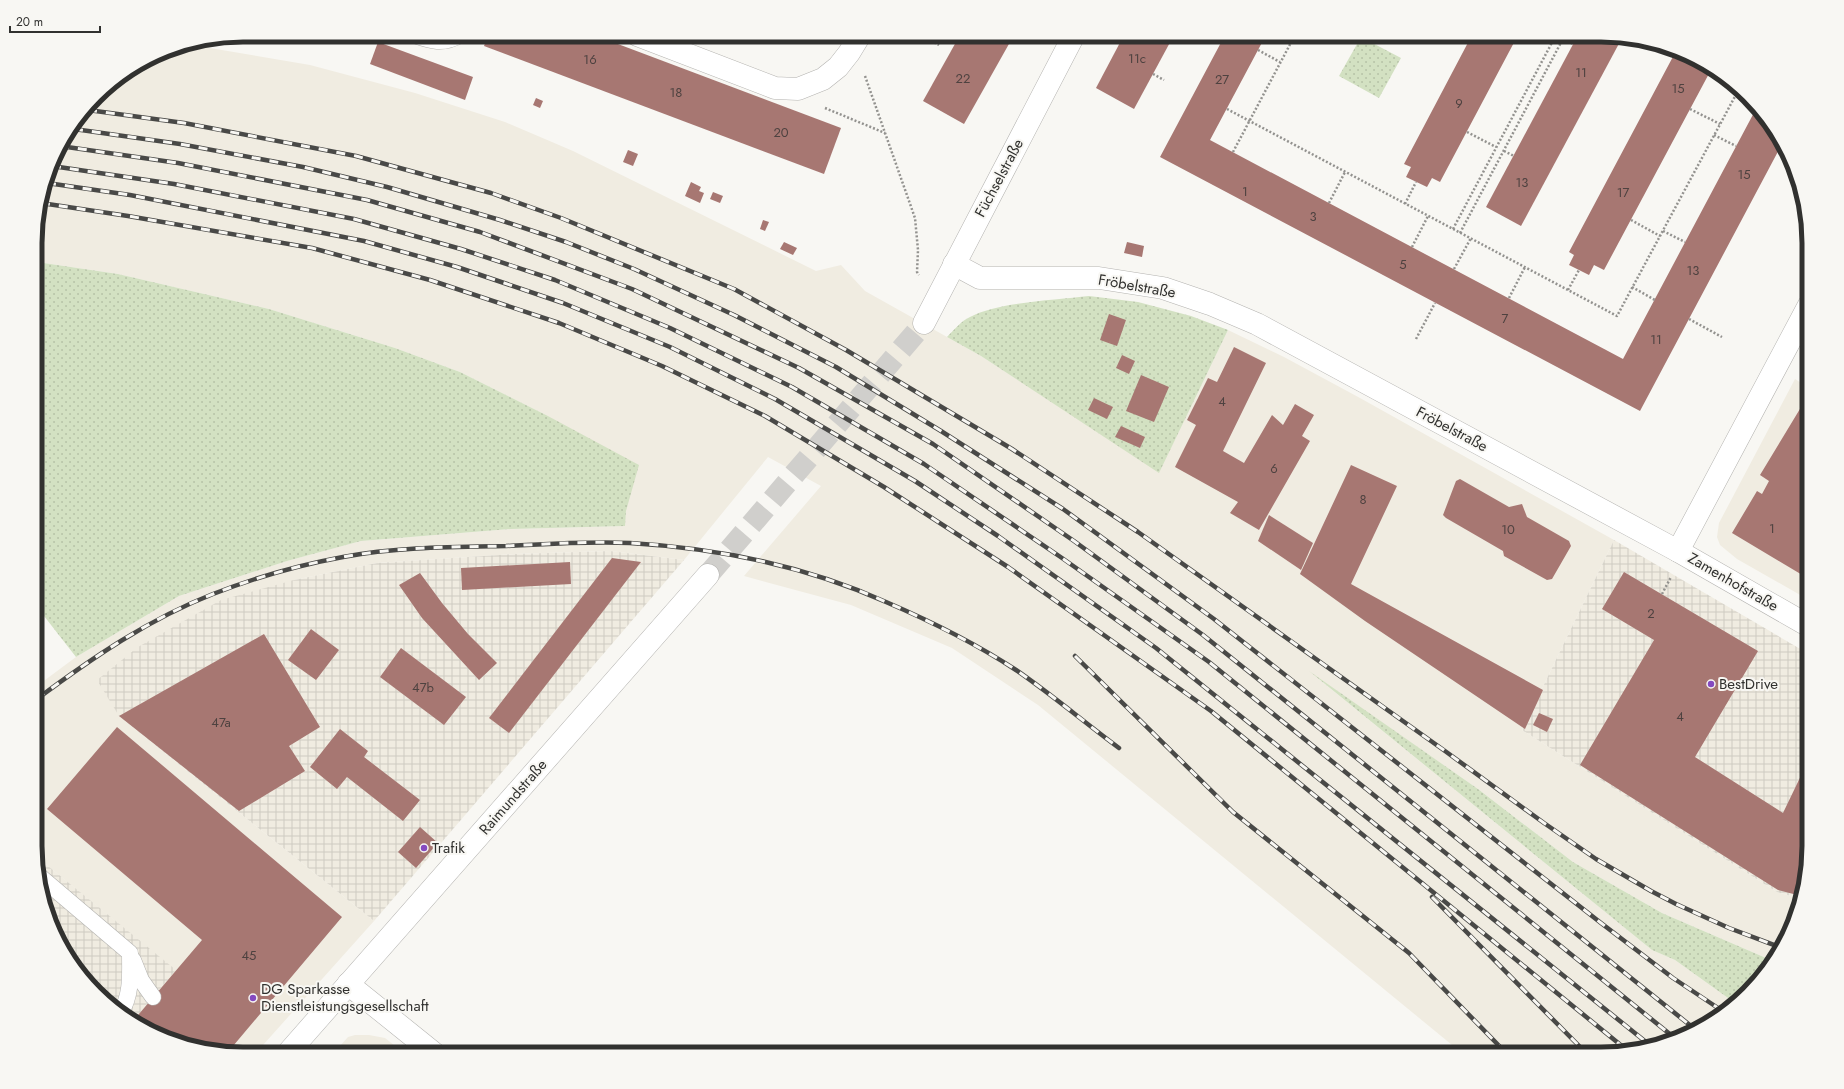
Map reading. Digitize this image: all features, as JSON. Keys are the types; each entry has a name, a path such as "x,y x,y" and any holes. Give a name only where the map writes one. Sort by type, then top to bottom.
{"street":[{"path":"655,42 775,88 798,89 823,78 838,67 852,42"},
{"name":"Füchselstraße","path":"924,322 1070,42"},
{"name":"Fröbelstraße","path":"954,264 980,278 1099,278 1163,288 1210,304 1257,324 1677,561"},
{"path":"1677,561 1802,317"},
{"name":"Zamenhofstraße","path":"1677,561 1802,623"},
{"name":"Raimundstraße","path":"293,1047 708,576"},
{"path":"348,984 426,1047"}],"lane":[{"path":"45,881 130,953 141,980 153,997"},
{"path":"124,1007 126,1004 130,983 130,953"}],"path":[{"path":"852,42 915,218 918,250 917,272 922,278"},
{"path":"935,42 939,44"},
{"path":"1233,152 1291,42"},
{"path":"1453,229 1551,42"},
{"path":"1460,233 1562,42"},
{"path":"1569,42 1573,44"},
{"path":"1258,50 1280,62"},
{"path":"1153,74 1164,80"},
{"path":"806,86 812,98 818,104 885,133"},
{"path":"1227,109 1617,316 1736,94"},
{"path":"1690,109 1720,124"},
{"path":"1467,132 1496,147"},
{"path":"1714,135 1736,146"},
{"path":"1504,151 1514,156"},
{"path":"1329,203 1346,172"},
{"path":"1405,204 1416,182"},
{"path":"1412,247 1428,216"},
{"path":"1631,220 1660,236"},
{"path":"1663,231 1685,242"},
{"path":"1454,269 1471,238"},
{"path":"1509,298 1525,267"},
{"path":"1568,290 1579,270"},
{"path":"1632,287 1655,300"},
{"path":"1416,339 1435,303"},
{"path":"1689,318 1722,336"},
{"path":"1662,594 1677,561"}],"shaded area":[{"path":"201,47 310,65 415,93 505,122 573,151 816,271 841,265 865,291 981,356 1159,472 1228,330 1284,357 1360,398 1614,540 1522,730 1777,892 1795,897 1787,923 1768,959 1662,913 1573,862 1478,789 1315,676 1652,950 1675,960 1730,1000 1702,1020 1678,1032 1640,1043 1614,1047 1454,1047 1038,705 952,648 851,605 744,576 821,486 768,457 684,560 610,551 514,554 377,563 294,580 119,716 374,921 261,1047 230,1047 204,1043 166,1032 137,1017 175,970 42,861 42,682 76,657 179,596 287,561 361,541 511,529 624,526 626,511 546,415 460,372 395,348 269,309 118,274 42,263 42,230 46,204 57,166 76,131 92,110 110,92 142,69 166,57"},
{"path":"1795,379 1802,384 1802,596 1737,559 1720,545 1717,537 1719,523"},
{"path":"1614,540 1802,650 1802,859 1795,897 1777,892 1522,730"},
{"path":"610,551 684,560 374,921 119,716 97,680 138,647 221,600 294,580 377,563 514,554"},
{"path":"42,861 176,970 137,1017 110,997 92,979 76,958 57,923 49,898"},
{"path":"355,1035 369,1035 385,1038 396,1047 339,1047 348,1037"}],"green space":[{"path":"1358,42 1371,42 1401,58 1379,98 1339,76"},
{"path":"42,263 118,274 269,309 395,348 460,372 546,415 639,465 626,511 625,526 511,529 361,541 287,561 179,596 76,657 42,613"},
{"path":"1089,296 1138,302 1191,316 1228,330 1159,473 981,356 947,337 964,321 982,312 1028,302"},
{"path":"1309,671 1478,789 1573,862 1662,913 1768,959 1752,979 1730,1000 1675,960 1652,950"}],"building":[{"path":"378,42 473,77 465,100 370,64"},
{"path":"485,42 613,42 841,128 824,174 484,46"},
{"path":"956,42 1010,42 964,124 923,101"},
{"path":"1120,42 1170,42 1134,109 1096,88"},
{"path":"1221,42 1262,42 1210,140 1623,359 1754,113 1768,131 1779,150 1640,411 1160,157"},
{"path":"1468,42 1514,42 1440,182 1432,178 1427,187 1406,177 1411,167 1404,164"},
{"path":"1574,42 1619,43 1521,226 1486,207"},
{"path":"1674,56 1709,73 1604,270 1594,265 1589,275 1569,265 1574,255 1569,252"},
{"path":"536,98 543,101 540,108 533,105"},
{"path":"628,150 638,154 633,166 623,162"},
{"path":"691,182 701,187 699,191 704,193 700,203 685,196"},
{"path":"713,192 723,196 720,203 710,199"},
{"path":"763,220 769,222 765,231 760,229"},
{"path":"784,242 797,248 793,255 780,249"},
{"path":"1127,242 1144,246 1142,257 1124,253"},
{"path":"1109,314 1126,320 1117,346 1100,340"},
{"path":"1234,347 1266,363 1223,451 1244,463 1272,415 1283,425 1295,404 1314,415 1302,436 1310,441 1259,530 1230,513 1238,502 1175,467 1196,425 1187,420 1208,378 1217,382"},
{"path":"1122,355 1135,361 1129,374 1116,368"},
{"path":"1141,375 1169,387 1154,422 1126,411"},
{"path":"1094,398 1113,407 1107,419 1088,410"},
{"path":"1802,406 1802,575 1732,533 1757,491 1762,494 1769,481 1760,475"},
{"path":"1121,426 1145,437 1140,448 1115,437"},
{"path":"1351,465 1397,486 1351,584 1543,690 1525,729 1365,621 1300,574"},
{"path":"1460,479 1509,507 1522,504 1527,517 1569,541 1571,546 1552,579 1547,580 1504,556 1503,551 1443,515 1456,481"},
{"path":"1269,515 1313,543 1301,570 1258,541"},
{"path":"612,558 641,562 509,733 489,718"},
{"path":"570,562 571,584 462,590 461,568"},
{"path":"1624,572 1758,651 1695,757 1783,813 1802,774 1802,859 1796,895 1778,890 1580,765 1654,640 1602,609"},
{"path":"420,573 442,603 468,634 497,663 479,680 422,618 399,585"},
{"path":"311,629 339,650 316,680 288,660"},
{"path":"264,634 320,727 289,746 305,771 239,811 119,716"},
{"path":"401,648 466,697 444,725 380,677"},
{"path":"1539,713 1553,719 1547,732 1533,725"},
{"path":"117,727 342,917 232,1047 204,1043 166,1032 137,1017 202,940 47,809"},
{"path":"340,729 368,751 364,757 420,800 403,821 347,777 337,789 310,767"},
{"path":"420,827 438,843 416,868 398,852"}],"tunnel":[{"path":"708,575 924,323"}],"railway":[{"path":"92,110 184,123 356,156 491,193 561,218 734,289 846,350 1012,449 1138,532 1596,859 1676,904 1729,928 1775,945"},
{"path":"77,129 180,144 303,167 387,187 500,220 566,242 634,269 734,315 836,367 941,431 1063,509 1214,619 1601,923 1673,978 1719,1008"},
{"path":"67,147 178,163 367,200 480,232 632,289 799,368 933,444 1074,541 1203,635 1691,1026"},
{"path":"57,167 174,184 354,219 461,249 555,280 670,328 792,387 924,464 1062,558 1209,662 1670,1035"},
{"path":"51,184 130,195 364,241 457,267 563,303 670,347 775,399 915,481 998,536 1156,648 1646,1042"},
{"path":"46,204 128,216 312,248 430,280 559,323 662,366 765,416 884,487 1008,567 1211,711 1622,1046"},
{"path":"42,695 100,654 166,615 229,588 293,568 343,557 404,549 614,542 662,545 728,554 793,569 856,589 919,617 986,651 1016,670 1119,748"},
{"path":"1075,656 1233,812 1409,953 1500,1047"},
{"path":"1432,897 1580,1047"}],"place":[{"name":"BestDrive","path":"1711,684"},
{"name":"Trafik","path":"424,848"},
{"name":"DG Sparkasse Dienstleistungsgesellschaft","path":"253,998"}]}
